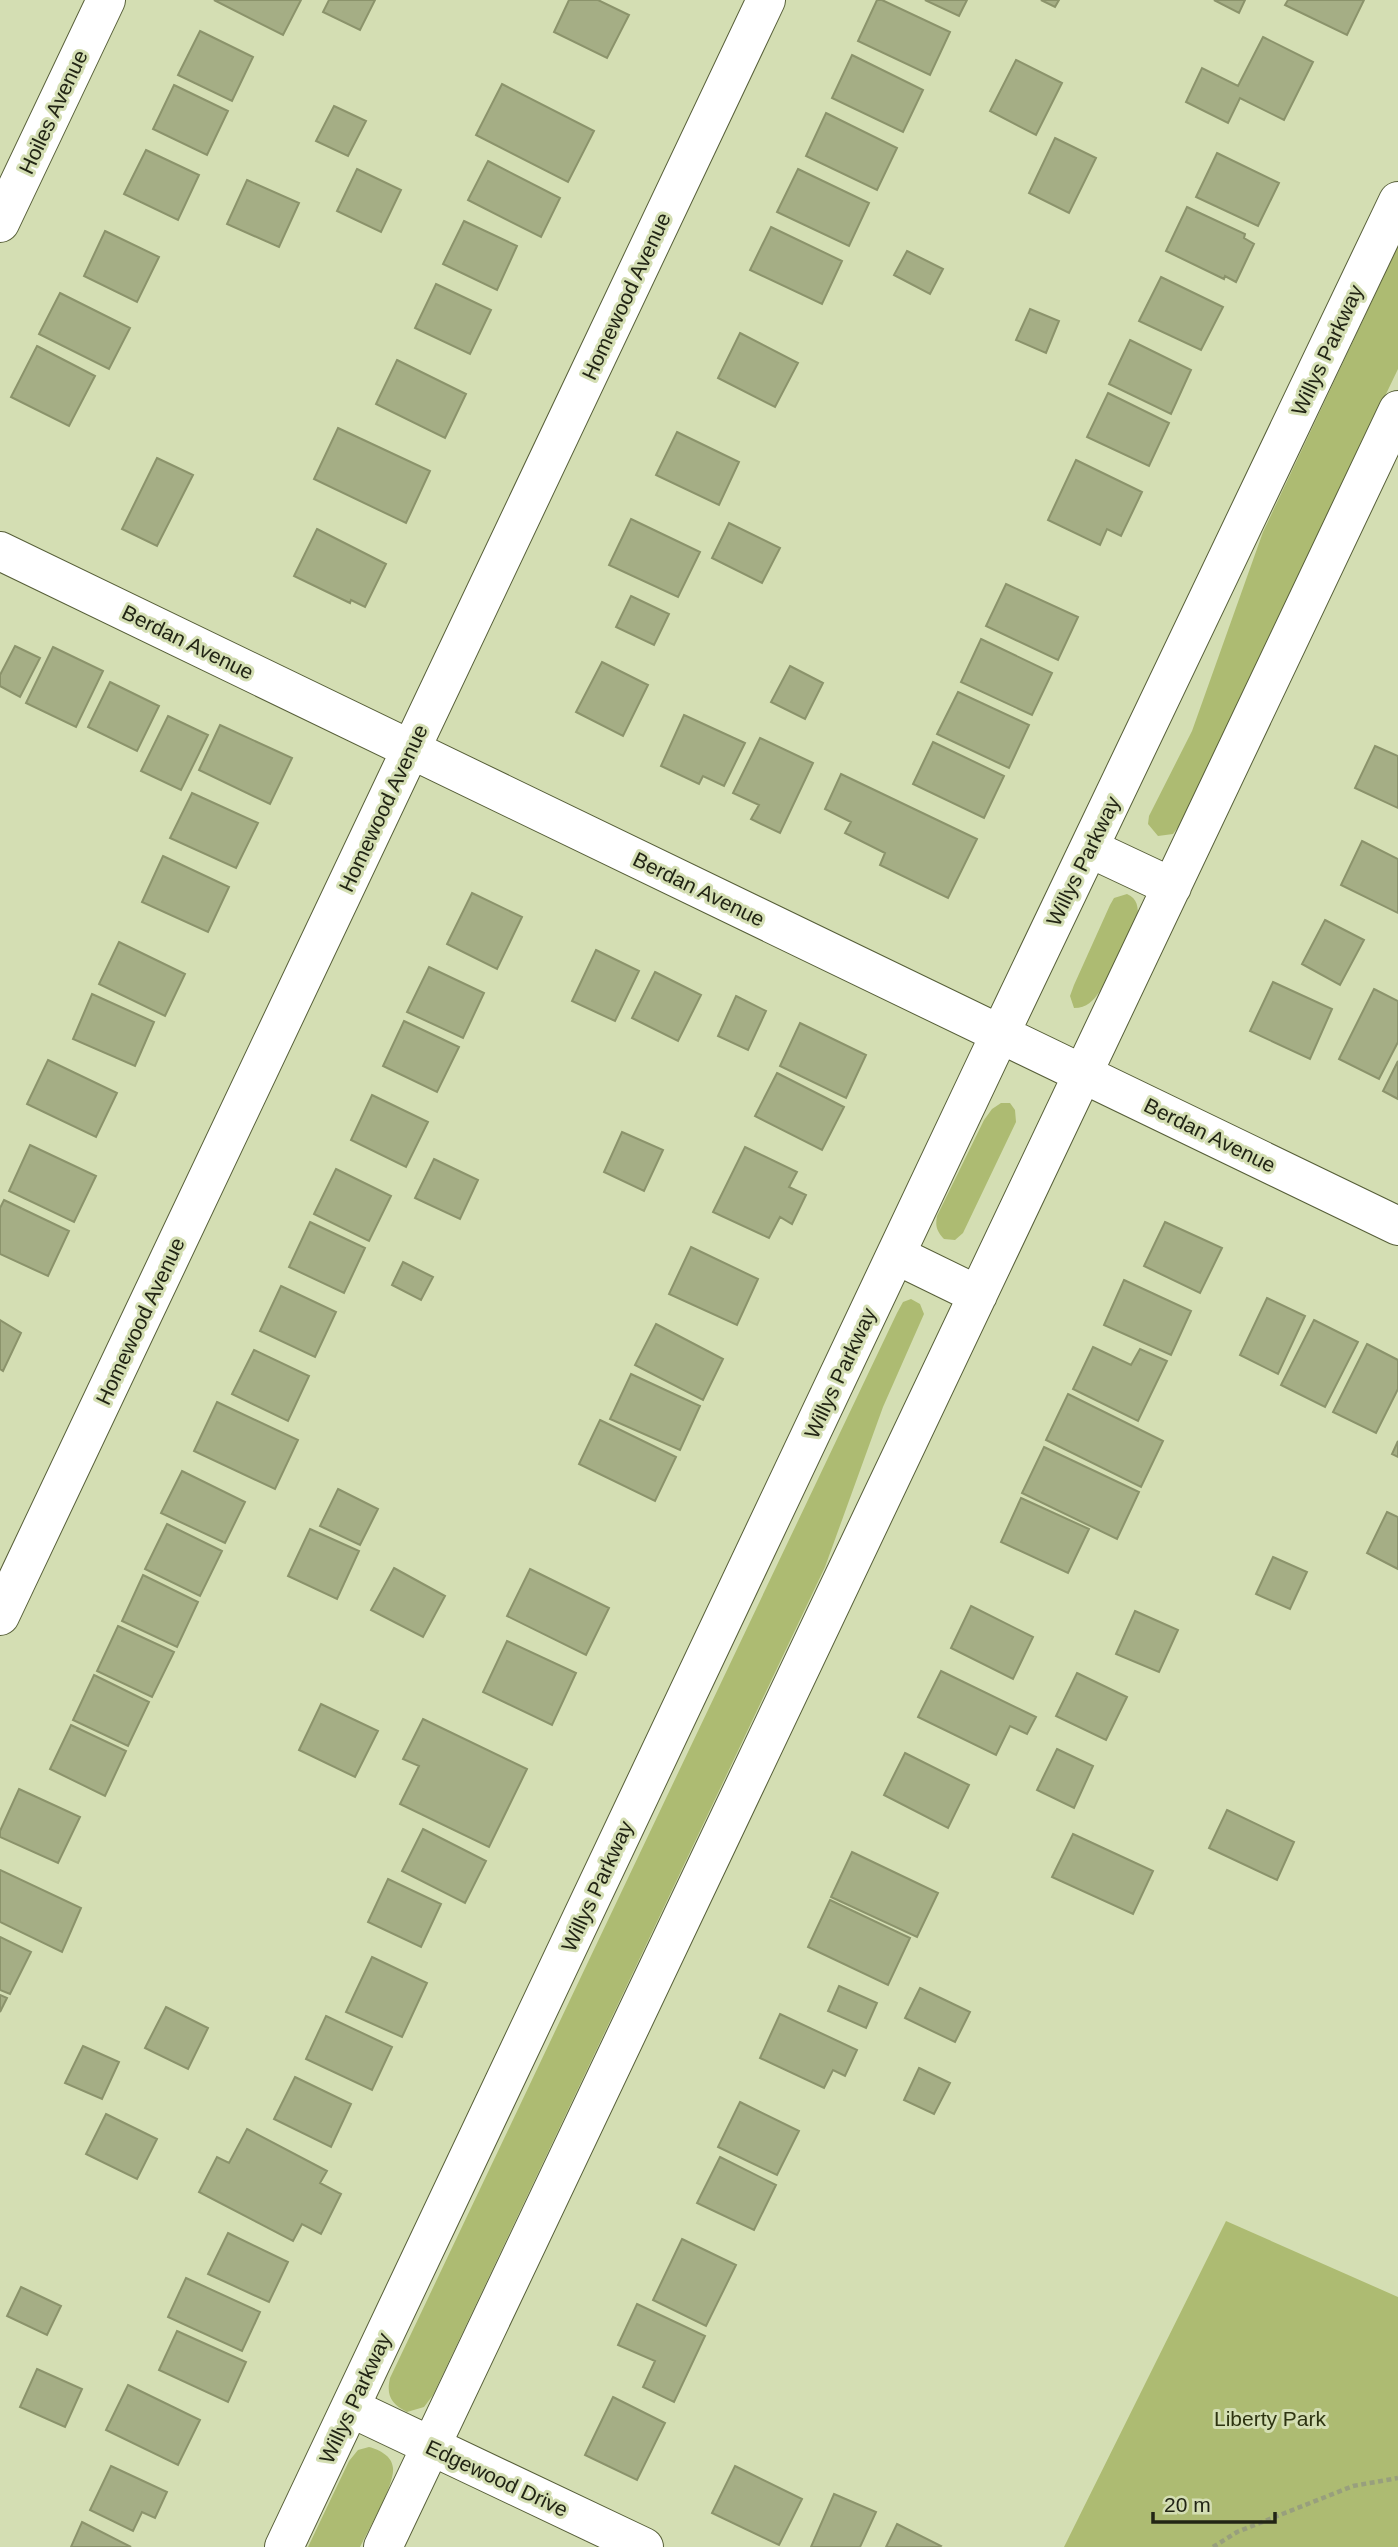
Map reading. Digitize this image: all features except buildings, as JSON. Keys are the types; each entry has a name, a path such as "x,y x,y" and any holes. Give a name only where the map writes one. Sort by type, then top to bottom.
{"main road":[{"name":"Hoiles Avenue","path":"0,223 106,0"},
{"name":"Homewood Avenue","path":"0,1616 766,0"},
{"name":"Willys Parkway","path":"284,2547 1000,1034 1398,201"},
{"path":"383,2547 1398,410"},
{"name":"Berdan Avenue","path":"0,551 1398,1226"},
{"path":"1089,848 1172,887"},
{"path":"896,1255 978,1295"},
{"name":"Edgewood Drive","path":"351,2408 644,2547"}],"path":[{"path":"1213,2547 1237,2532 1353,2487 1398,2479"}],"green space":[{"path":"1398,246 1398,369 1179,826 1173,834 1158,836 1148,824 1149,816 1192,731 1263,532"},
{"path":"1127,894 1137,904 1138,918 1100,991 1083,1007 1074,1008 1070,996 1110,905 1114,898"},
{"path":"1001,1103 1010,1103 1015,1110 1016,1122 963,1233 955,1240 944,1239 937,1229 937,1216 984,1120 992,1109"},
{"path":"911,1299 920,1304 924,1314 883,1407 825,1567 433,2395 424,2407 407,2412 391,2398 390,2378 897,1313 903,1302"},
{"name":"Liberty Park","path":"1226,2221 1398,2297 1398,2547 1064,2547"},
{"path":"369,2447 388,2457 393,2468 390,2485 360,2547 308,2547 349,2461 358,2450"}]}
